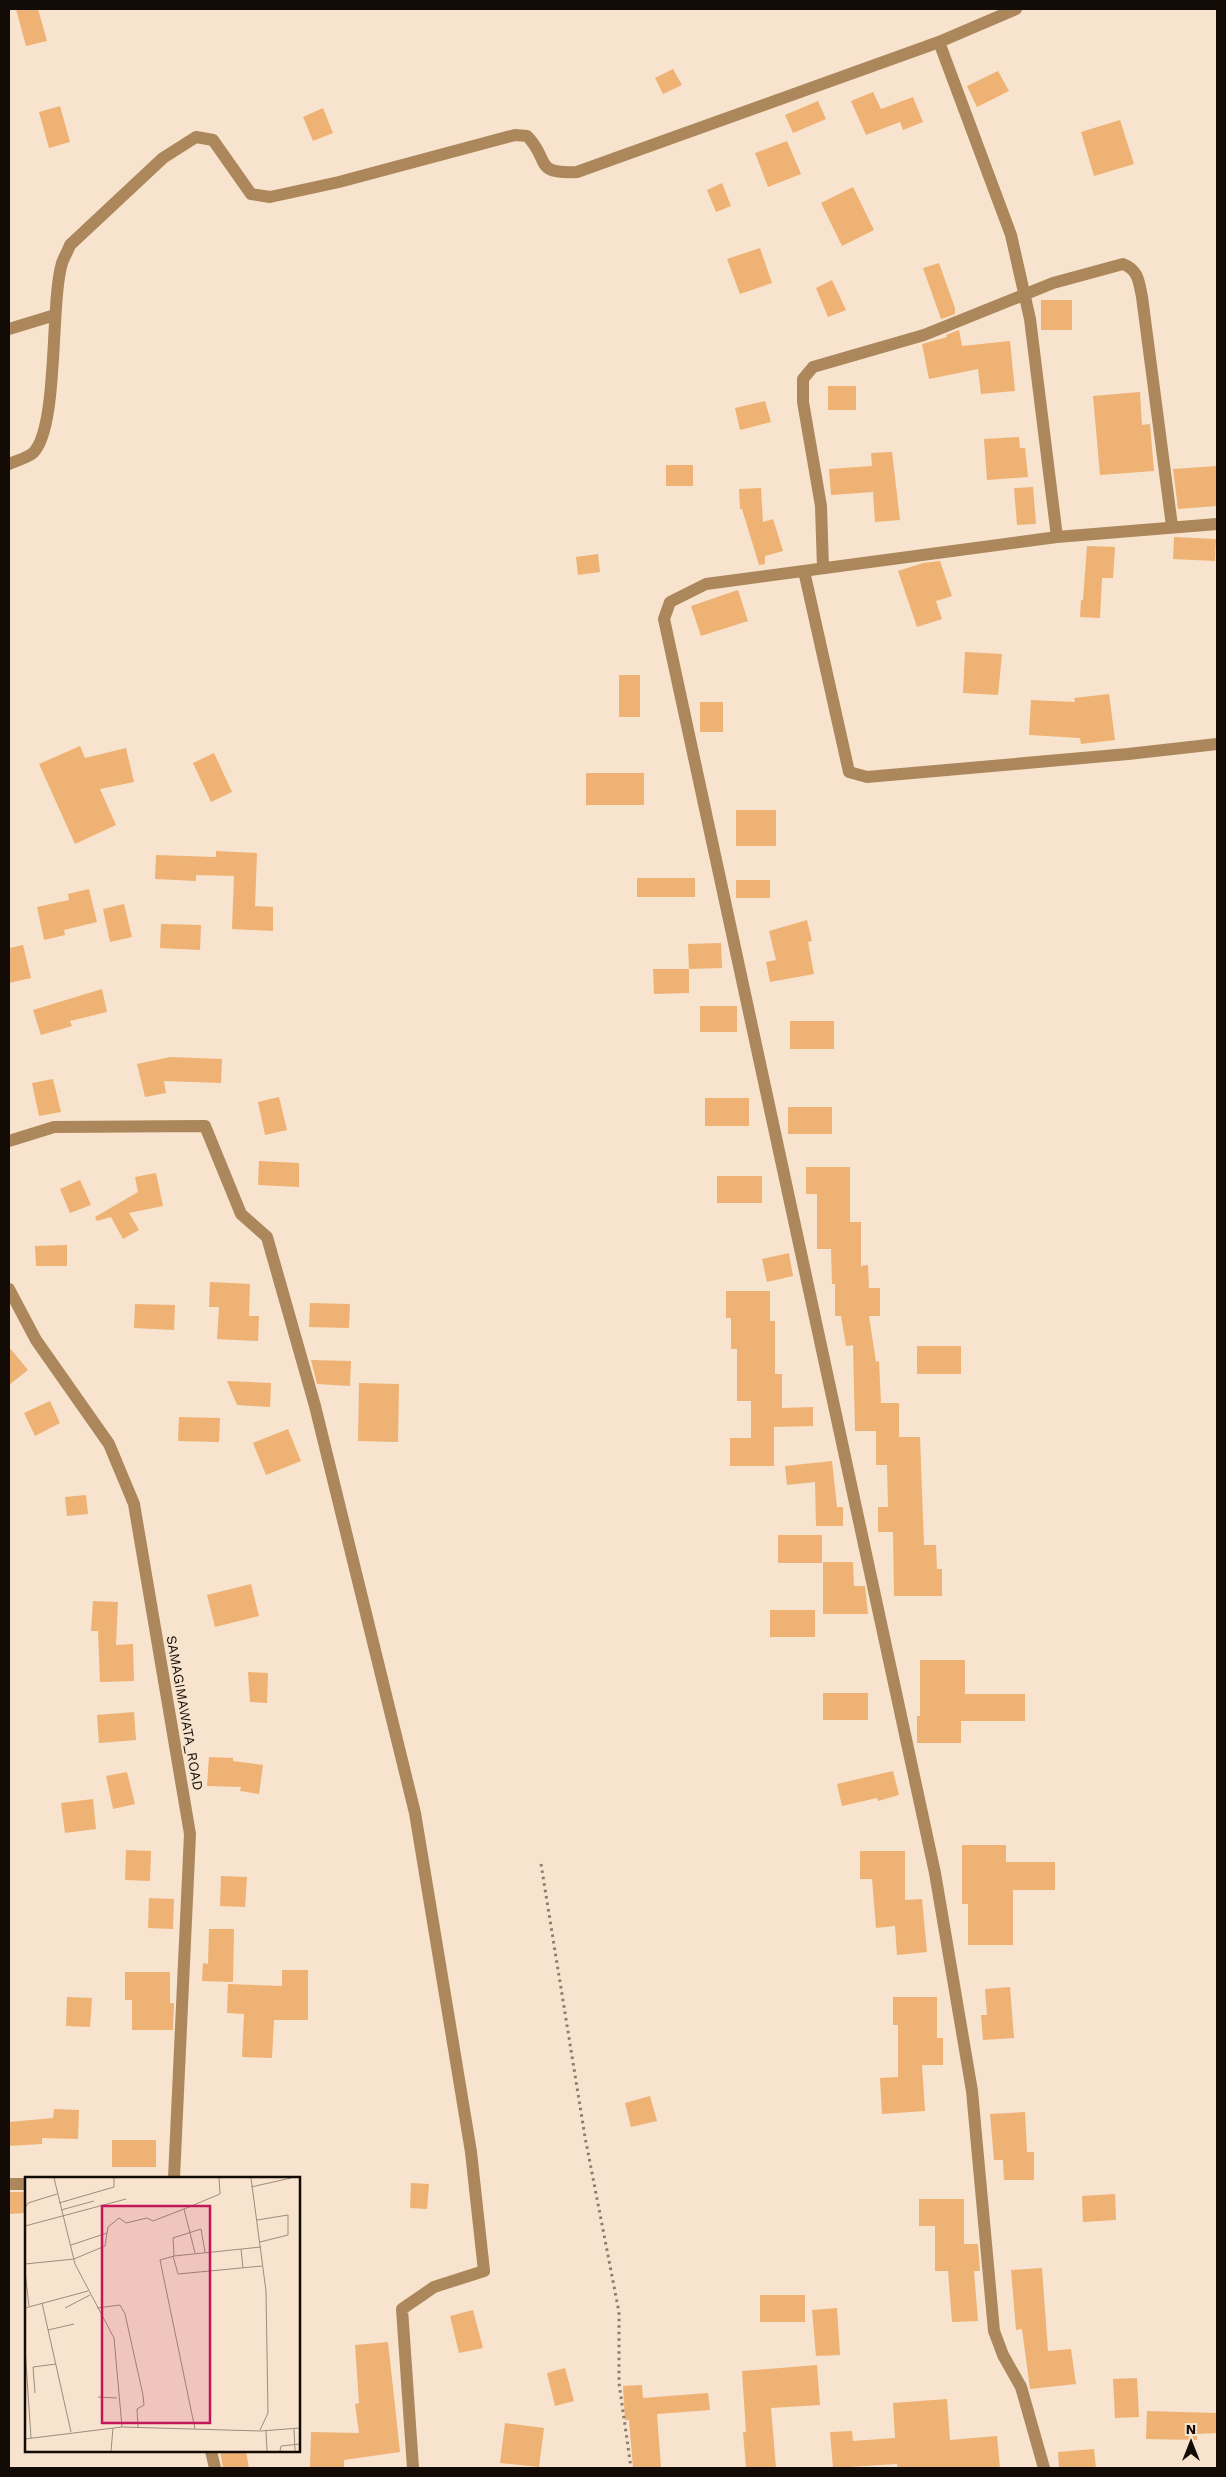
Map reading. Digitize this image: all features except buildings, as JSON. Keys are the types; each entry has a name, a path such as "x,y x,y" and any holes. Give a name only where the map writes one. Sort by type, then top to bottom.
{"street":[{"path":"9,464 32,454 40,443 46,423 55,315 62,263 70,245 163,158 196,137 213,140 251,194 270,197 339,182 516,135 527,136 534,143 546,167 557,173 577,172 939,42 1016,9"},
{"path":"939,42 1011,235 1030,319 1042,405 1056,537"},
{"path":"823,568 821,506 803,402 803,379 814,366 924,335 1053,283 1124,264 1132,267 1138,276 1172,526"},
{"path":"9,329 55,315"},
{"path":"1044,2468 1021,2387 1003,2355 994,2331 972,2091 935,1873 664,619 670,602 706,584 1056,537 1172,526 1217,524"},
{"path":"804,571 849,772 867,777 1128,754 1217,744"},
{"path":"9,1141 54,1127 205,1126 241,1214 267,1237 315,1406 415,1813 471,2152 484,2271 434,2287 402,2309 413,2468"},
{"name":"SAMAGIMAWATA_ROAD","path":"9,1289 36,1340 109,1444 134,1504 190,1834 174,2177"},
{"path":"9,2184 25,2184"},
{"path":"211,2452 215,2468"}],"path":[{"path":"541,1864 584,2137 619,2312 619,2383 631,2468"}]}
